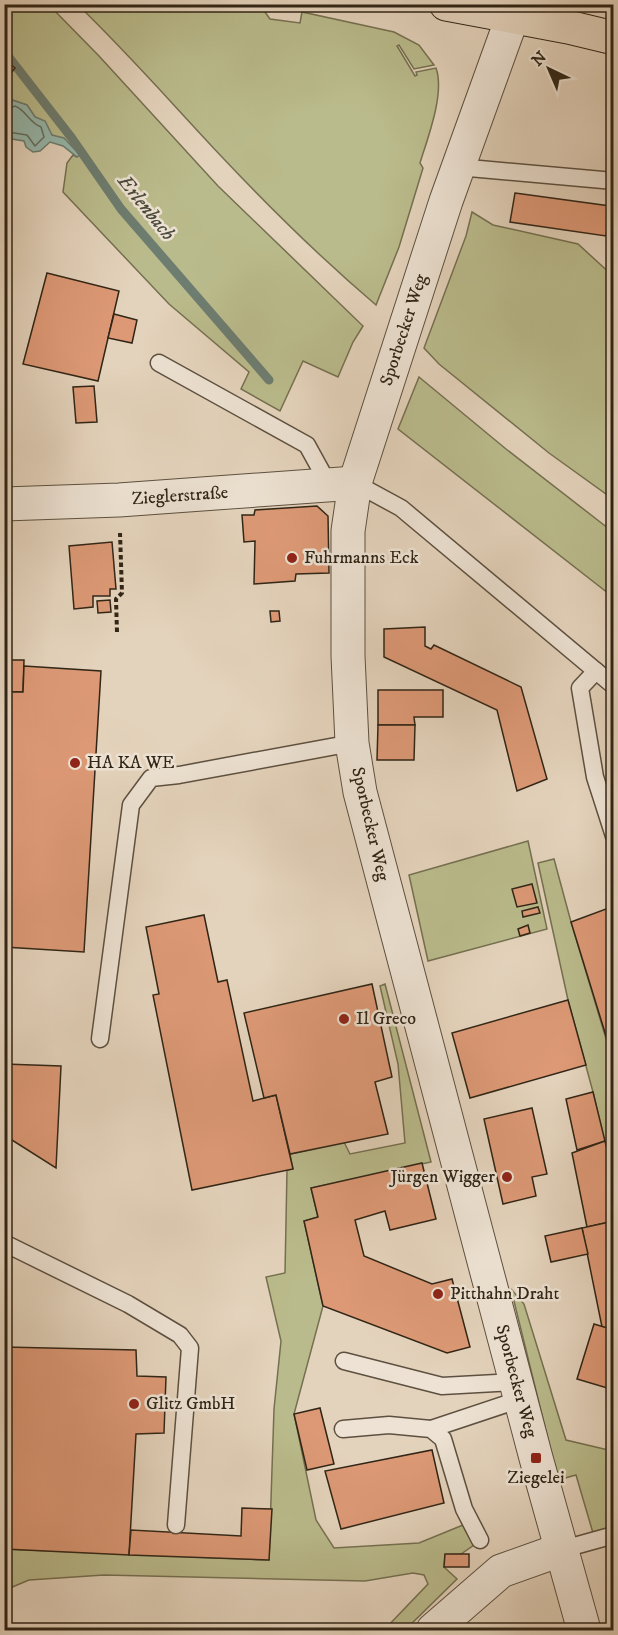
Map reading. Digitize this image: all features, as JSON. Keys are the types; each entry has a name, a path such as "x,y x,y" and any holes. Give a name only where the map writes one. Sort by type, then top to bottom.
{"main road":[{"path":"446,4 512,18 568,16 614,38"}],"street":[{"name":"Sporbecker Weg","path":"512,18 342,484 348,542 348,656 352,743 360,792 560,1550 584,1630"},
{"name":"Zieglerstraße","path":"4,504 119,500 342,484"},
{"path":"433,1630 501,1571 560,1550"}],"lane":[{"path":"458,167 614,181"},
{"path":"159,363 307,445 342,484 401,508 614,686"},
{"path":"596,671 580,688 595,777 614,836"},
{"path":"100,1039 131,805 151,778 179,775 352,743"},
{"path":"4,1243 128,1304 180,1335 190,1348 176,1525"},
{"path":"344,1361 442,1386 519,1391"},
{"path":"343,1429 389,1425 431,1429 519,1391"},
{"path":"431,1429 442,1439 464,1509 480,1540"},
{"path":"560,1550 614,1534"}],"path":[{"path":"117,632 116,599 122,593 119,500"}],"green space":[{"path":"5,5 49,5 218,186 363,326 353,342 338,377 303,361 280,411 241,389 249,372 169,304 63,192 67,163 73,155 77,157 49,132 48,127 42,120 35,117 27,105 13,100 6,104 4,80 15,69 5,59"},
{"path":"78,5 260,5 270,19 300,23 302,12 394,32 419,45 434,65 414,69 399,45 397,46 415,76 416,72 436,68 437,102 420,163 423,168 399,247 376,305 259,195"},
{"path":"472,212 493,225 578,244 613,276 613,499 549,453 439,364 424,348 466,236"},
{"path":"419,377 506,449 613,532 613,597 398,429"},
{"path":"528,841 547,929 428,961 409,875"},
{"path":"554,859 613,1062 613,1181 593,1092 568,1000 538,863"},
{"path":"385,984 431,1162 311,1188 318,1217 304,1221 323,1306 294,1414 316,1520 334,1548 419,1543 463,1525 474,1545 461,1554 445,1555 444,1567 457,1579 405,1630 384,1630 428,1584 424,1575 413,1573 365,1581 104,1575 29,1580 5,1590 5,1549 269,1560 274,1409 281,1341 266,1277 285,1273 287,1170 293,1169 290,1154 344,1142 350,1154 405,1143 398,1064 380,986"},
{"path":"511,1289 524,1304 566,1440 613,1451 613,1527 593,1533 576,1475 558,1480"}],"water":[{"path":"12,100 27,105 35,117 45,121 52,135 64,138 80,155 77,157 63,146 50,142 40,151 33,152 26,147 24,141 6,138 7,108 5,108 6,104"}],"building":[{"path":"4,59 15,68 4,80"},
{"path":"4,108 7,108 5,167 4,167"},
{"path":"515,193 610,206 606,236 510,222"},
{"path":"47,273 119,291 98,381 23,364"},
{"path":"114,314 137,320 132,343 108,338"},
{"path":"94,386 97,422 76,423 73,387"},
{"name":"Fuhrmanns Eck","path":"317,506 328,516 329,573 296,574 295,581 254,584 255,541 244,542 242,515 254,515 255,510"},
{"path":"112,542 116,589 110,589 110,596 93,596 93,607 74,609 69,546"},
{"path":"110,600 111,612 98,613 97,601"},
{"path":"270,611 279,611 280,621 271,622"},
{"path":"425,627 425,646 431,649 434,645 521,687 547,779 517,791 497,710 384,657 384,629"},
{"path":"4,660 24,660 23,692 4,692"},
{"path":"24,666 101,671 84,952 4,947 4,692 23,692"},
{"path":"378,690 443,690 443,717 414,717 415,725 378,725"},
{"path":"378,725 415,725 414,760 377,760"},
{"path":"532,884 537,903 517,907 512,889"},
{"path":"614,906 614,1062 571,922"},
{"path":"538,907 540,913 523,917 522,911"},
{"path":"204,915 218,982 227,980 253,1101 276,1095 293,1169 192,1190 153,995 159,994 146,927"},
{"path":"528,925 530,933 520,936 518,929"},
{"path":"372,984 392,1077 375,1082 388,1134 290,1154 276,1095 264,1098 244,1013"},
{"path":"568,1000 586,1065 470,1098 452,1033"},
{"path":"4,1064 61,1066 56,1168 4,1135"},
{"path":"593,1092 605,1141 577,1150 566,1099"},
{"path":"532,1108 547,1174 532,1177 536,1196 503,1204 484,1119"},
{"path":"605,1141 614,1181 614,1221 587,1227 572,1153"},
{"path":"422,1163 436,1219 390,1230 385,1211 355,1220 364,1256 432,1284 452,1279 470,1347 447,1353 323,1306 304,1221 318,1217 311,1188"},
{"path":"614,1221 614,1330 602,1327 582,1228"},
{"path":"582,1228 588,1254 551,1262 545,1236"},
{"path":"594,1324 614,1330 614,1390 577,1379"},
{"path":"4,1347 136,1350 137,1376 166,1377 164,1433 136,1434 129,1555 4,1549"},
{"path":"320,1408 334,1464 307,1470 294,1414"},
{"path":"432,1450 444,1503 341,1529 325,1471"},
{"path":"242,1508 272,1509 269,1560 129,1555 131,1530 241,1536"},
{"path":"445,1554 469,1554 469,1567 444,1567"}],"waterway":[{"name":"Erlenbach","path":"4,51 71,137 121,209 269,380"}],"place":[{"name":"Fuhrmanns Eck","path":"292,558"},
{"name":"HA KA WE","path":"75,763"},
{"name":"Il Greco","path":"344,1019"},
{"name":"Jürgen Wigger","path":"507,1177"},
{"name":"Pitthahn Draht","path":"438,1294"},
{"name":"Glitz GmbH","path":"134,1404"},
{"name":"Ziegelei","path":"536,1458"}]}
